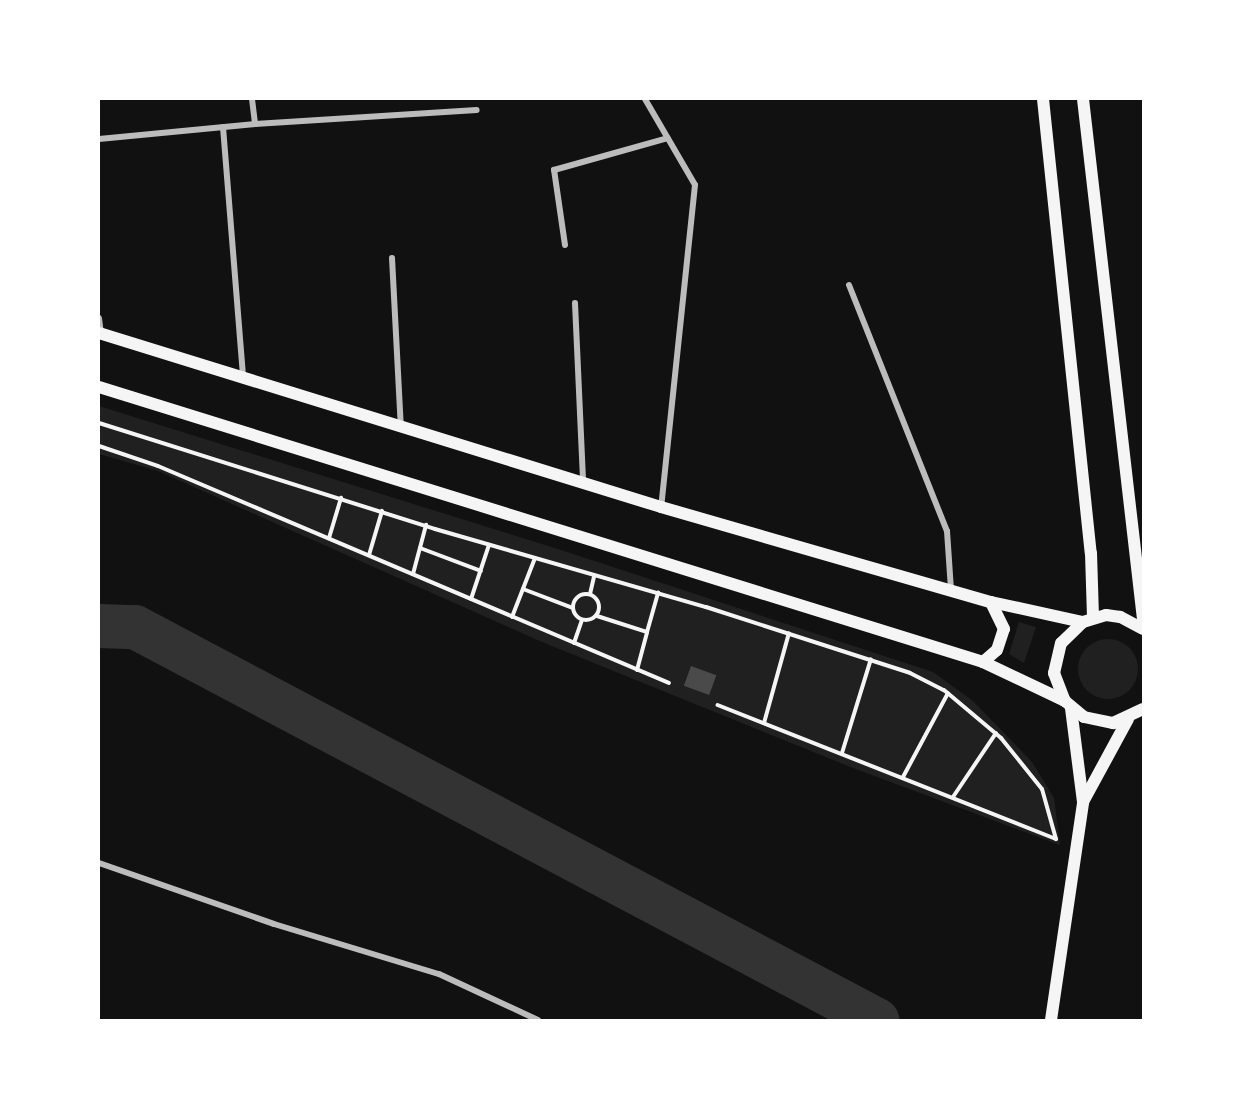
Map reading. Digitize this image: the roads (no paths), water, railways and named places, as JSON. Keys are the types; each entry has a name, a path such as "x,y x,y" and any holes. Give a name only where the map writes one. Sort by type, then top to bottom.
{"main road":[{"path":"1043,99 1091,553 1088,620"},
{"path":"1083,99 1143,619"},
{"path":"100,333 244,381 401,429 951,591 991,602 1088,620 1120,617 1143,629"},
{"path":"99,387 983,662 1098,722 1128,719 1142,711"},
{"path":"983,662 997,650 1004,629 991,602"},
{"path":"1051,1020 1083,802 1068,705 1056,681 1056,657 1070,631 1088,620"},
{"path":"1083,802 1128,719"}],"street":[{"path":"252,99 255,124"},
{"path":"645,99 694,185 661,507"},
{"path":"99,139 255,124 477,110"},
{"path":"223,127 244,381"},
{"path":"565,245 554,170 668,138"},
{"path":"392,258 401,429"},
{"path":"849,285 947,531 951,591"},
{"path":"575,303 583,483"},
{"path":"99,318 100,333"},
{"path":"99,863 274,924 439,974 538,1020"}],"waterway":[{"path":"99,626 135,627 877,1020"}]}
